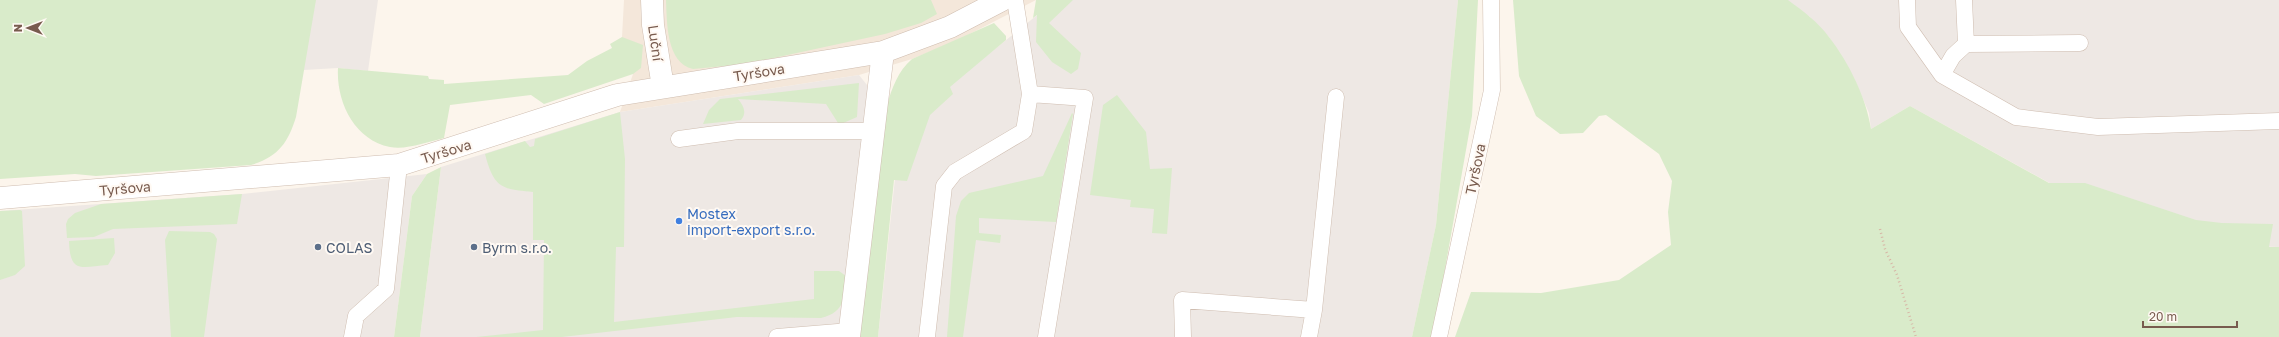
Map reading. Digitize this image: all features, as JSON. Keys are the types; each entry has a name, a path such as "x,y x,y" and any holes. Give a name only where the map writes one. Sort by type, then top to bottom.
{"street":[{"name":"Luční","path":"652,0 653,25 663,87"},
{"name":"Tyršova","path":"0,198 399,165 617,95 883,52 950,27 1002,0"},
{"path":"850,334 883,52"}],"lane":[{"path":"926,337 944,186 955,172 1024,131 1030,94 1015,0"},
{"name":"Tyršova","path":"1439,337 1492,90 1491,0"},
{"path":"1907,0 1908,27 1942,75 2016,117 2098,126 2279,121"},
{"path":"1964,0 1966,44"},
{"path":"1942,75 1953,56 1966,44 2080,43"},
{"path":"1030,94 1085,98 1046,337"},
{"path":"1309,337 1314,310 1336,97"},
{"path":"679,139 738,131 874,131"},
{"path":"352,337 356,316 386,289 399,165"},
{"path":"1183,337 1182,300 1314,310"},
{"path":"777,337 850,334"}],"path":[{"path":"1880,229 1885,249 1897,275 1916,337"}],"shaded area":[{"path":"273,0 378,0 368,71 338,68 304,70"},
{"path":"624,0 1036,0 956,41 912,59 859,75 620,112 633,74 622,37"},
{"path":"1056,0 1458,0 1436,225 1412,337 878,337 900,132 960,77"},
{"path":"1757,0 2279,0 2279,247 2173,244 2064,191 1910,106 1871,129 1869,113 1854,78 1829,37 1809,16"},
{"path":"859,75 867,85 869,100 857,174 840,337 420,337 441,167 620,112"},
{"path":"427,174 412,196 394,337 0,337 0,211 242,194"}],"green space":[{"path":"0,0 316,0 296,117 293,126 281,148 268,158 251,165 96,176 75,174 0,179"},
{"path":"666,0 931,0 937,14 921,23 885,34 746,64 693,69 684,65 678,59 673,50 668,30"},
{"path":"1036,0 1073,0 1049,23 1081,53 1078,69 1071,74 1052,62 1036,42 1037,15 1033,18"},
{"path":"1458,0 1478,0 1472,116 1433,337 1412,337 1436,225"},
{"path":"1513,0 1788,0 1820,26 1836,47 1856,81 1869,117 1871,129 1910,106 2049,183 2085,183 2196,220 2222,223 2273,224 2269,247 2279,247 2279,337 1455,337 1471,292 1541,293 1619,280 1671,245 1668,212 1672,181 1659,154 1606,115 1599,116 1583,133 1560,134 1536,116 1519,76"},
{"path":"994,23 1006,36 1006,40 950,87 953,94 930,115 907,181 894,180 878,337 857,337 887,105 893,86 899,74 912,59"},
{"path":"622,37 643,45 641,68 633,74 544,104 531,95 450,105 444,138 410,147 390,147 377,143 366,136 357,128 350,117 344,106 340,93 338,68 428,76 429,79 444,80 444,84 568,75 587,61 612,48 610,44"},
{"path":"859,83 857,117 841,124 838,123 826,104 738,99 744,110 744,115 741,120 703,124 709,110 720,99"},
{"path":"1117,95 1146,132 1150,169 1172,168 1167,234 1152,233 1154,209 1130,207 1131,200 1090,195 1103,105"},
{"path":"620,112 625,159 624,247 616,247 614,322 814,299 814,271 839,271 846,276 844,297 839,308 835,312 821,318 737,317 562,337 476,337 543,330 544,240 533,240 533,192 513,190 500,185 492,174 485,154 525,141 530,147 534,146 535,139"},
{"path":"1072,113 1056,222 979,218 979,233 1001,235 1000,243 976,240 963,337 947,337 956,216 961,201 969,193 1043,176"},
{"path":"441,167 420,337 394,337 412,196 427,174"},
{"path":"242,194 237,224 113,229 94,237 67,238 66,224 68,219 75,213 101,204"},
{"path":"0,211 22,211 25,266 15,275 0,280"},
{"path":"169,231 210,232 214,234 217,239 204,337 171,337 165,240"},
{"path":"114,238 115,253 108,265 84,267 75,264 72,259 69,241"}],"place":[{"name":"Mostex import-export s.r.o.","path":"679,221"},
{"name":"COLAS","path":"318,247"},
{"name":"Byrm s.r.o.","path":"474,247"}]}
